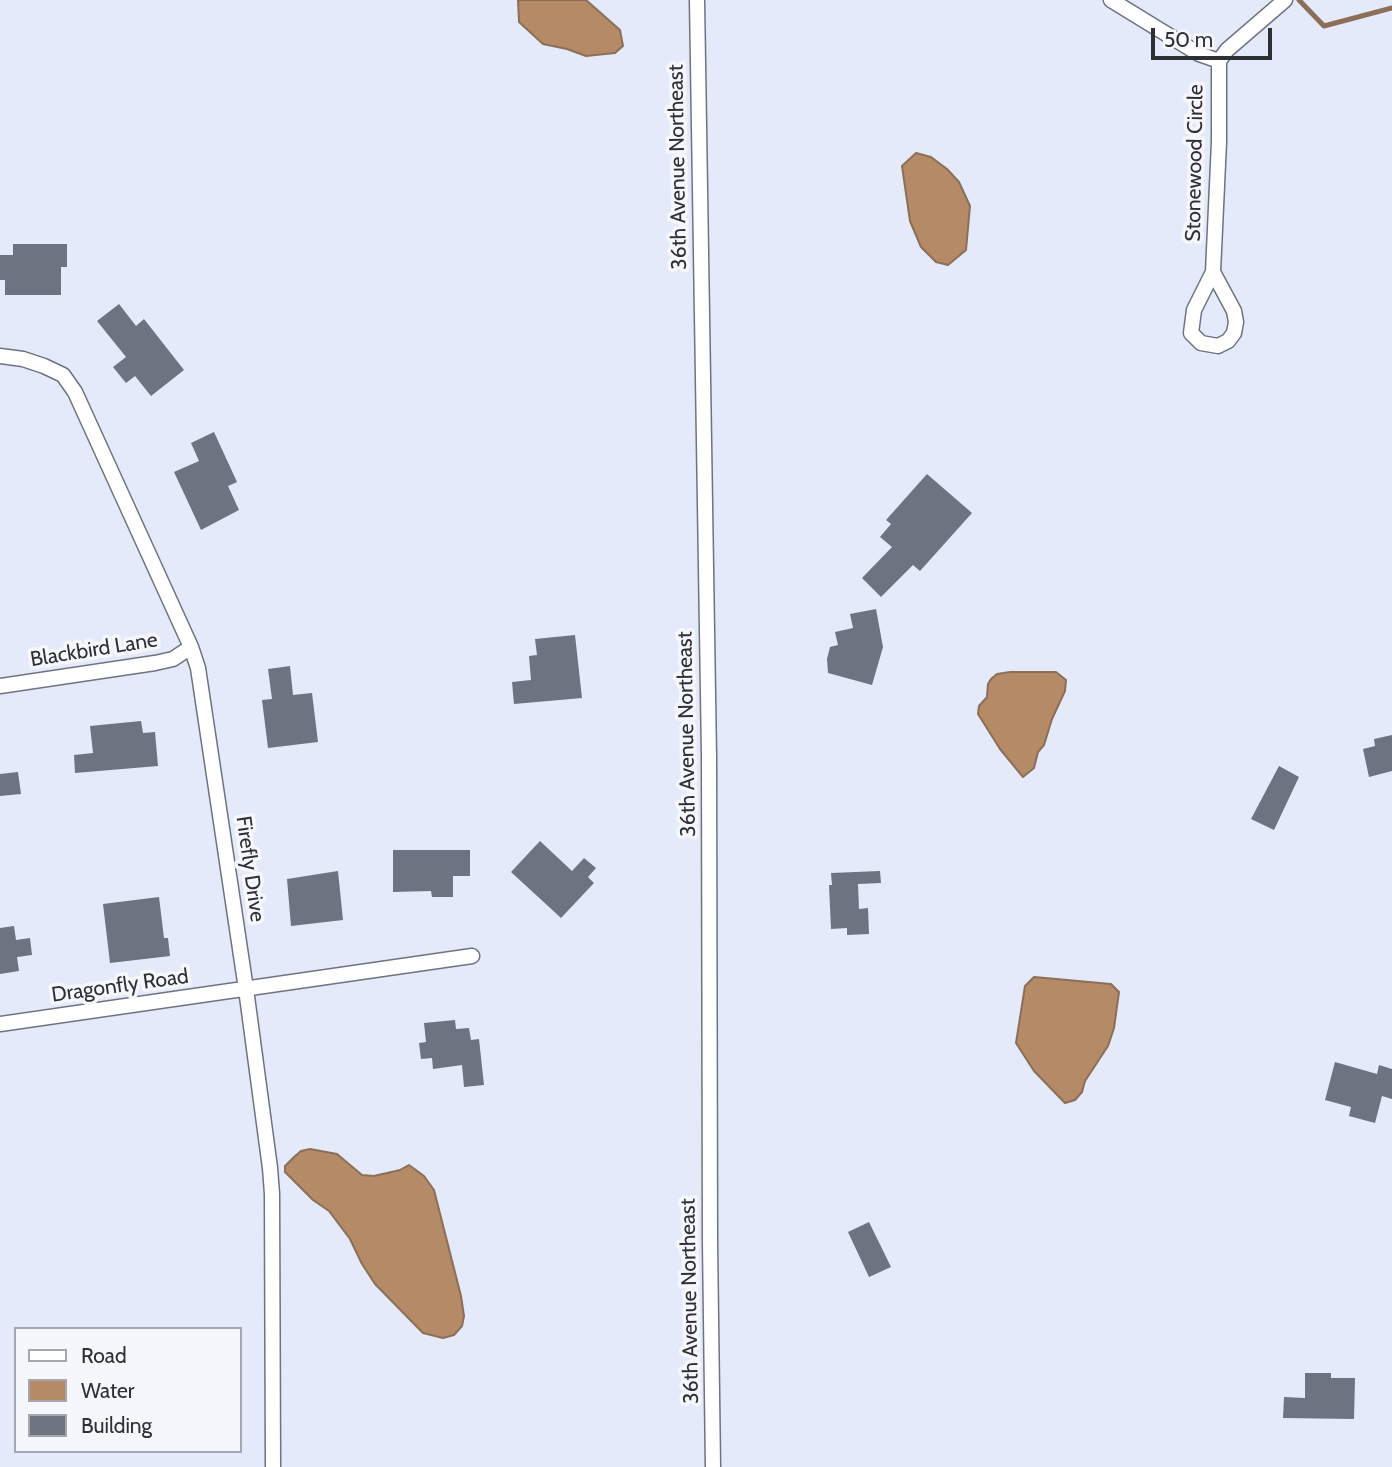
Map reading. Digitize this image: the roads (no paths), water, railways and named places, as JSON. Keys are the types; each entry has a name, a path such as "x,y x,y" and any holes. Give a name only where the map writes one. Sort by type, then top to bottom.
{"street":[{"name":"36th Avenue Northeast","path":"697,0 709,756 713,1467"},
{"path":"1111,0 1199,54 1219,61"},
{"name":"Stonewood Circle","path":"1213,272 1234,311 1236,322 1234,333 1228,341 1218,346 1201,343 1191,333 1194,310 1213,272 1219,61 1227,50 1283,2"},
{"name":"Firefly Drive","path":"0,356 23,359 64,375 75,391 191,646 198,667 246,989 272,1194 274,1467"},
{"name":"Blackbird Lane","path":"0,686 155,663 173,659 191,646"},
{"name":"Dragonfly Road","path":"0,1024 472,956"}],"water":[{"path":"518,0 586,0 620,30 623,46 615,53 586,56 543,44 519,22"},
{"path":"916,153 931,157 947,169 959,182 970,206 966,250 948,265 936,262 921,247 910,221 902,166"},
{"path":"1056,672 1066,680 1065,691 1044,745 1038,752 1034,768 1023,777 1000,749 978,714 979,706 987,697 991,679 997,674"},
{"path":"1034,977 1111,984 1119,992 1114,1028 1108,1046 1085,1081 1082,1092 1075,1100 1065,1103 1034,1071 1016,1043 1025,986"},
{"path":"310,1149 337,1154 362,1175 374,1176 409,1165 424,1176 434,1190 461,1296 464,1316 462,1326 454,1335 443,1338 423,1333 375,1284 350,1239 329,1211 313,1200 285,1172 285,1166 294,1157 301,1151"}],"waterway":[{"path":"1299,0 1324,26 1392,8"}]}
